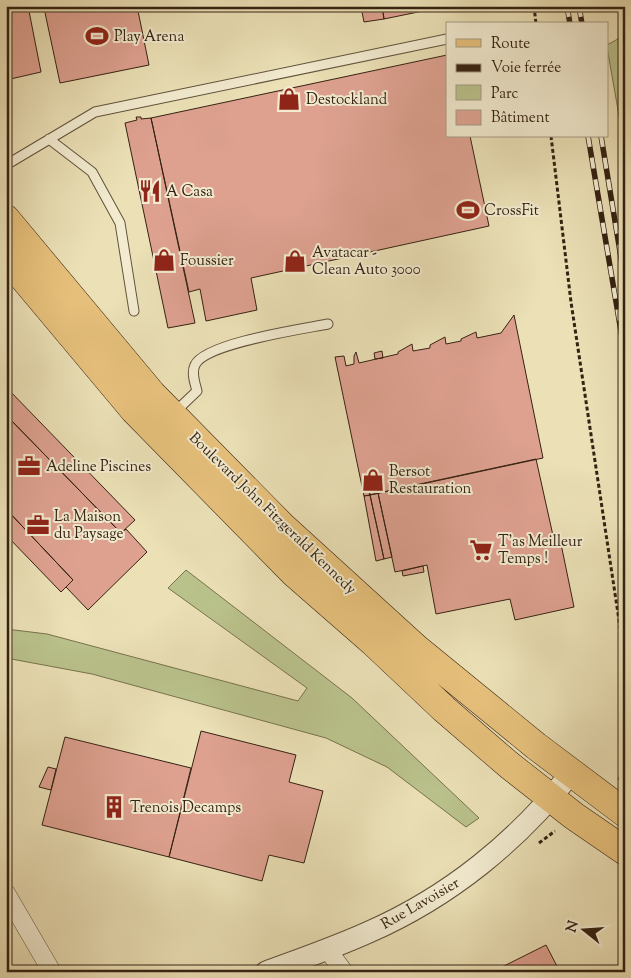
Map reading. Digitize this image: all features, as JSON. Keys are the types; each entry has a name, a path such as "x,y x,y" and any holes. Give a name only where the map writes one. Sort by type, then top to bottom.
{"main road":[{"name":"Boulevard John Fitzgerald Kennedy","path":"6,219 152,394 317,559 416,648 625,813"},
{"name":"Boulevard John Fitzgerald Kennedy","path":"6,257 134,410 294,573 508,765 625,851"}],"street":[{"path":"552,798 572,773"},
{"name":"Rue Lavoisier","path":"266,972 370,932 413,910 491,858 552,798"},
{"path":"6,894 52,972"},
{"path":"327,949 344,972"}],"lane":[{"path":"6,165 94,112 446,39"},
{"path":"49,139 92,172 120,223 134,310"},
{"path":"172,414 197,391 193,372 195,364 205,355 227,345 328,324"}],"path":[{"path":"534,6 536,22"},
{"path":"550,138 571,302 625,660"}],"green space":[{"path":"625,35 625,150 608,51 608,44"},
{"path":"186,570 352,698 479,818 466,827 387,767 326,738 92,674 6,658 6,629 47,634 298,701 307,688 168,588"}],"building":[{"path":"6,6 28,6 41,72 6,80"},
{"path":"52,6 137,6 149,65 60,83 44,8"},
{"path":"339,6 362,6 340,11"},
{"path":"382,6 422,6 423,11 384,19"},
{"path":"382,6 384,19 364,22 361,7"},
{"path":"446,55 446,138 470,138 489,226 251,278 257,310 206,321 200,289 189,292 151,118"},
{"path":"136,117 141,117 141,119 151,118 195,323 168,328 125,123 137,120"},
{"path":"514,315 543,458 380,493 378,484 368,486 370,495 364,496 335,357 344,356 346,366 354,364 356,352 359,363 398,354 398,352 412,344 413,351 430,348 430,345 445,337 446,344 461,341 461,339 476,332 477,338 501,333"},
{"path":"382,351 383,358 375,359 374,353"},
{"path":"6,387 135,520 121,533 6,415"},
{"path":"6,415 121,533 126,529 147,552 88,610 66,587 73,580 6,509"},
{"path":"536,459 554,540 560,539 574,607 515,620 510,599 436,614 427,565 395,572 378,493"},
{"path":"378,484 380,493 370,495 368,486"},
{"path":"378,493 392,557 384,559 370,495"},
{"path":"370,495 384,559 376,561 364,496"},
{"path":"6,509 73,580 61,592 6,535"},
{"path":"423,566 424,572 403,576 402,571"},
{"path":"201,731 296,755 289,782 323,791 304,863 269,855 262,881 169,857"},
{"name":"Trenois Decamps","path":"65,737 191,768 169,857 42,825"},
{"path":"48,767 56,769 51,790 39,787"},
{"path":"546,945 560,972 492,972"}],"railway":[{"path":"567,6 570,22"},
{"path":"579,6 582,22"},
{"path":"588,138 625,355"},
{"path":"601,138 625,282"}],"place":[{"name":"Play Arena","path":"97,36"},
{"name":"Destockland","path":"289,99"},
{"name":"A Casa","path":"150,191"},
{"name":"CrossFit","path":"468,210"},
{"name":"Foussier","path":"164,260"},
{"name":"Avatacar - Clean Auto 3000","path":"295,261"},
{"name":"Adeline Piscines","path":"29,466"},
{"name":"Bersot Restauration","path":"373,480"},
{"name":"La Maison du Paysage","path":"38,525"},
{"name":"T'as Meilleur Temps !","path":"481,550"},
{"name":"Trenois Decamps","path":"114,807"}]}
